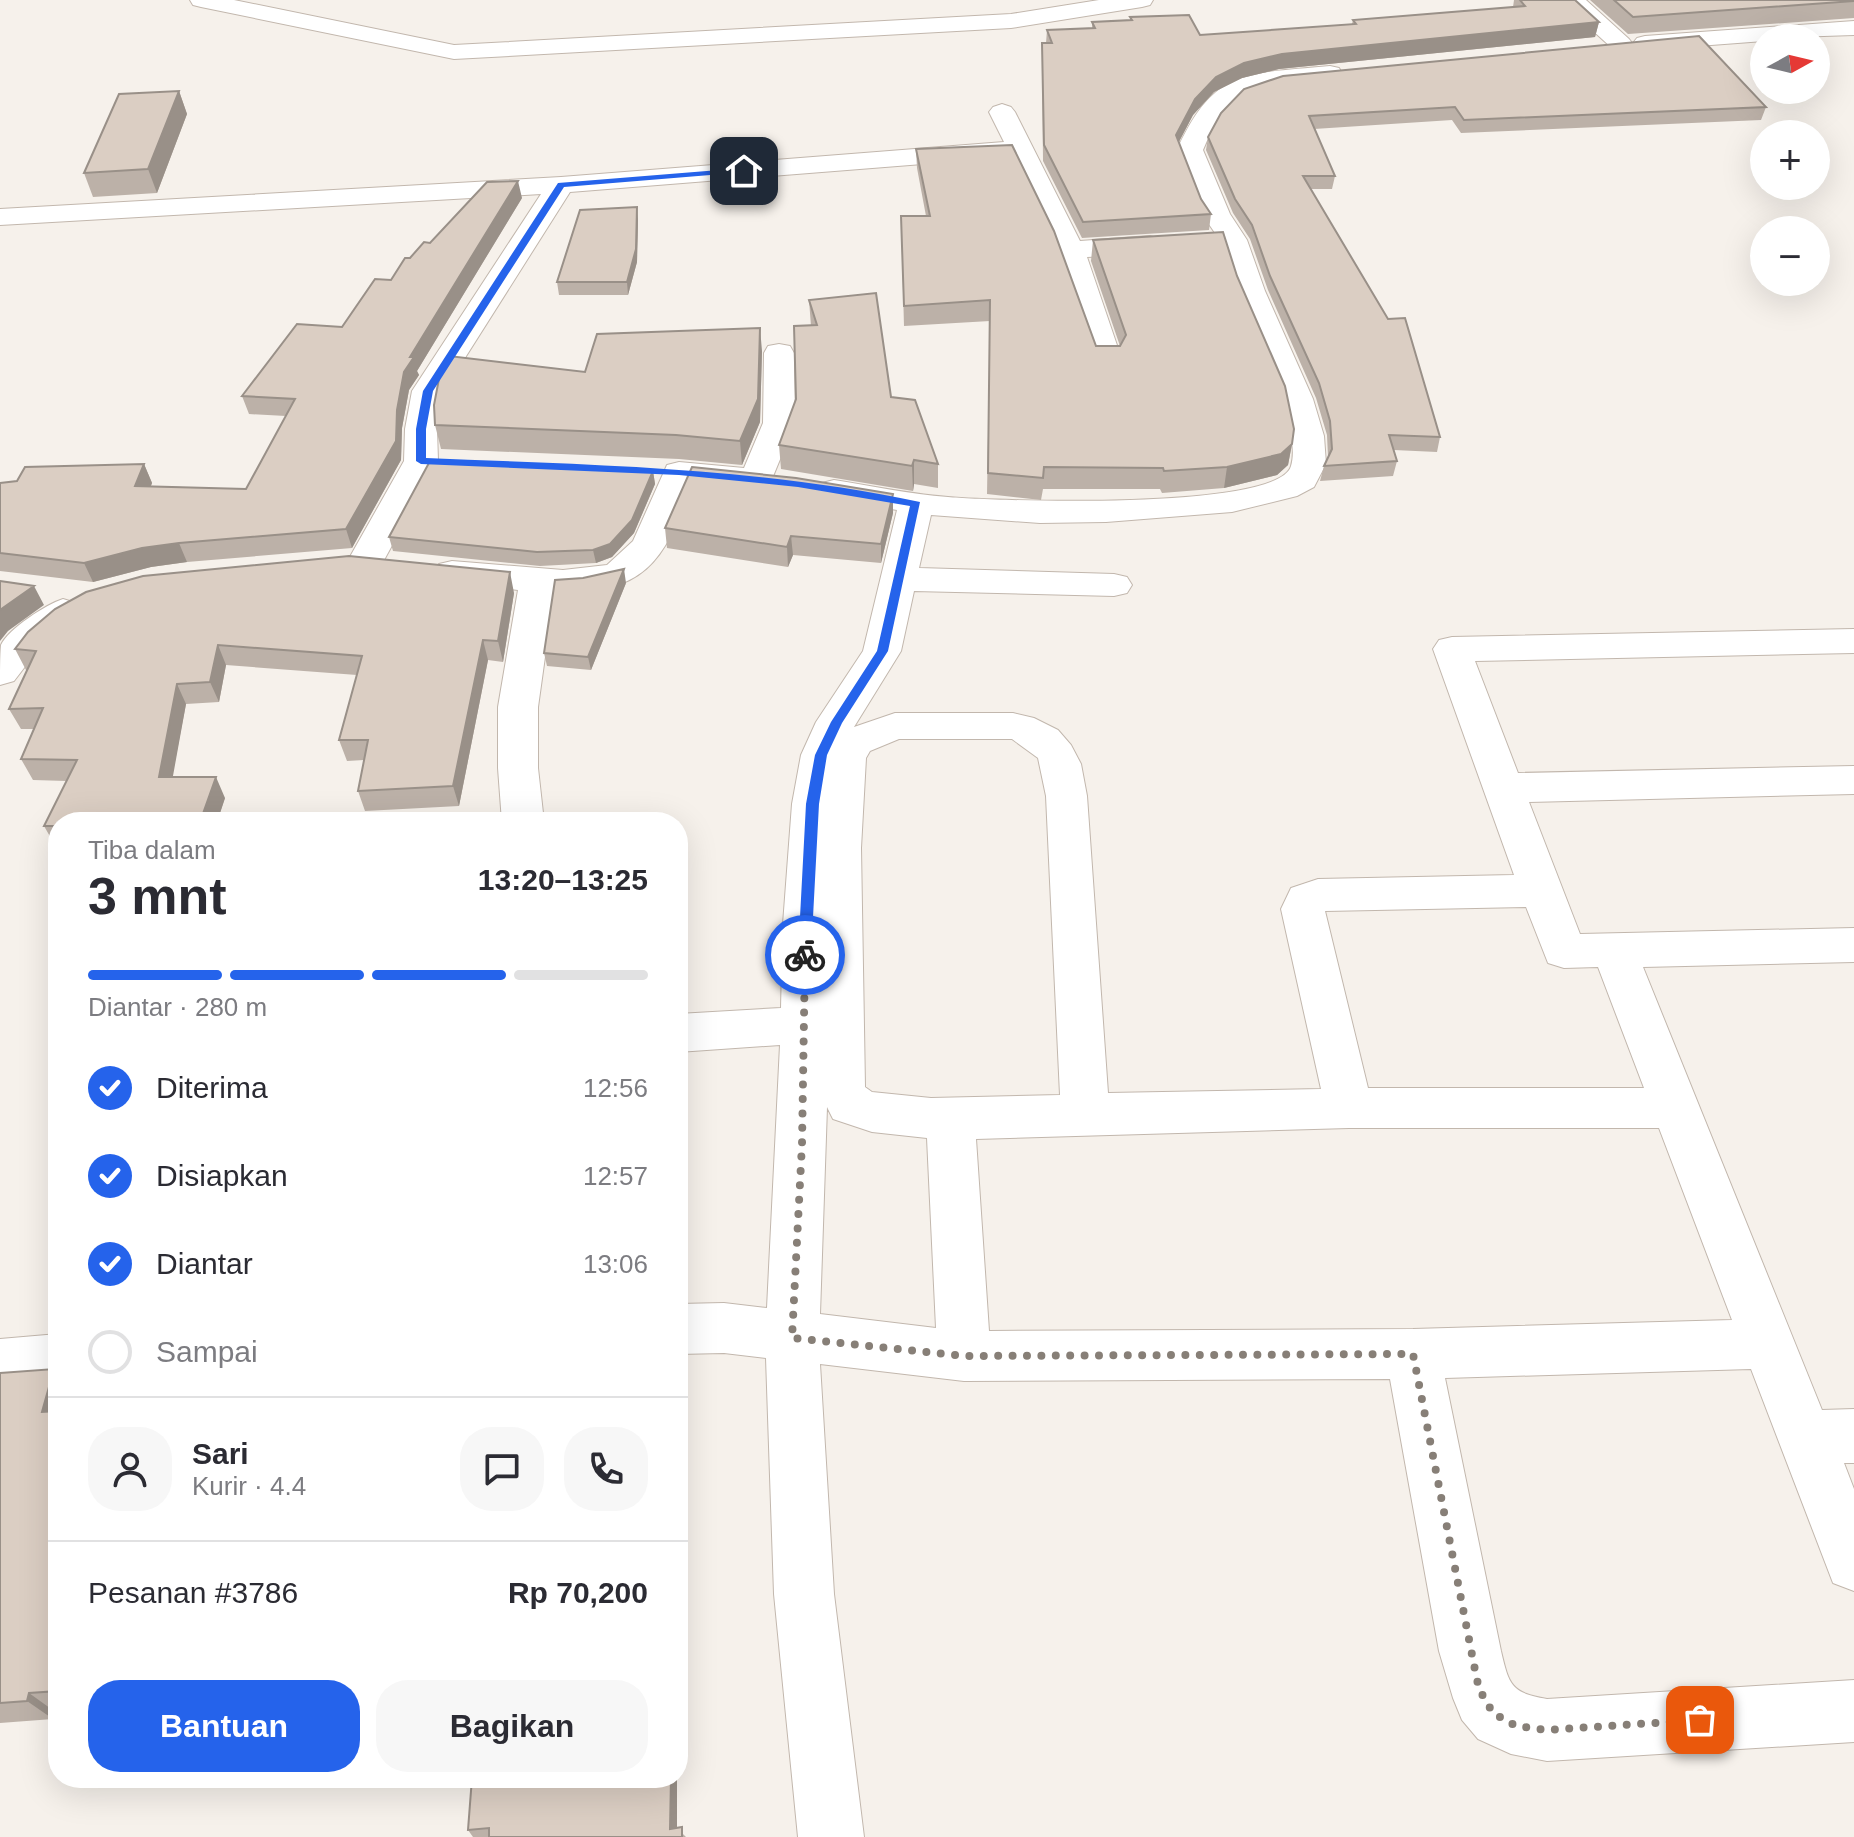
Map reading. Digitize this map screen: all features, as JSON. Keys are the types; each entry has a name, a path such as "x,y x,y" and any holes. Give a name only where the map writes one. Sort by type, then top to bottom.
{"street":[{"path":"201,0 454,52 1011,21 1142,0"},
{"path":"1577,4 1621,44"},
{"path":"1590,47 1854,28"},
{"path":"1207,242 1216,214 1190,150 1220,98 1252,84 1351,71"},
{"path":"1002,112 1051,206 1070,250 1106,357"},
{"path":"0,217 561,185 1019,149"},
{"path":"561,185 428,391 421,429 436,462 381,565 538,580 601,578 620,573 636,559 668,507 664,472 780,482 916,504 1040,513 1106,512 1232,502 1285,489 1302,480 1309,464 1308,436 1297,399 1250,291 1207,242"},
{"path":"1070,250 1207,242"},
{"path":"779,353 780,482"},
{"path":"831,1837 804,1594 792,1338 805,1025 805,924 813,804 821,755 836,722 882,651 916,504"},
{"path":"899,579 1114,585"},
{"path":"522,812 518,707 538,580"},
{"path":"0,672 24,642 46,622 97,597 37,590"},
{"path":"1853,947 1564,951 1452,649 1854,641"},
{"path":"1085,1114 1074,897 1065,790 1058,757 1047,741 1030,730 1013,726 895,726 856,741 846,758 840,848 841,1088 850,1105 869,1114 950,1117 1085,1114 1349,1108 1676,1108"},
{"path":"1504,788 1854,780"},
{"path":"1349,1108 1303,909 1306,900 1318,895 1542,891"},
{"path":"1614,951 1769,1344 1830,1437 1854,1562"},
{"path":"688,1032 805,1025"},
{"path":"950,1117 964,1356"},
{"path":"688,1329 724,1328 964,1356 1413,1354 1769,1344"},
{"path":"1413,1354 1473,1663 1479,1689 1493,1713 1516,1726 1547,1730 1854,1711"},
{"path":"0,1364 48,1360"}],"building":[{"path":"1520,0 1575,0 1599,22 1282,54 1244,63 1216,77 1195,99 1176,135 1201,199 1211,214 1083,222 1044,145 1042,43 1052,43 1047,30 1095,28 1092,22 1132,20 1130,17 1189,15 1200,35 1356,24 1353,20 1525,6"},
{"path":"1614,0 1854,0 1854,1 1633,17"},
{"path":"1699,36 1750,90 1750,104 1763,104 1766,107 1464,120 1455,107 1309,116 1335,176 1303,176 1388,319 1405,318 1440,437 1389,435 1397,461 1324,466 1332,449 1330,421 1319,383 1270,276 1252,225 1235,199 1208,137 1221,113 1244,89 1283,76"},
{"path":"179,91 148,169 84,173 119,94"},
{"path":"1012,145 1054,231 1096,346 1120,346 1126,335 1093,240 1223,232 1237,276 1285,386 1294,429 1292,444 1281,454 1227,467 1164,471 1163,468 1044,467 1043,478 988,473 990,300 904,306 901,216 930,216 916,149"},
{"path":"518,181 410,357 414,357 404,372 397,410 396,441 346,529 179,543 142,548 84,563 0,553 0,483 17,481 25,467 144,464 135,486 246,489 295,399 242,396 297,324 342,327 375,279 391,280 405,258 410,258 424,242 430,243 487,182"},
{"path":"637,207 636,249 627,282 557,282 580,210"},
{"path":"876,293 891,397 915,400 938,464 914,460 912,466 779,445 796,399 794,326 817,325 809,300"},
{"path":"760,328 758,399 740,441 676,435 435,425 434,405 441,368 449,356 585,372 597,334"},
{"path":"430,461 653,471 632,520 610,544 593,550 537,552 389,537"},
{"path":"692,467 796,478 893,494 881,544 791,536 787,547 665,528"},
{"path":"349,556 510,572 498,641 483,640 453,786 358,791 368,740 339,740 362,656 218,645 210,682 177,684 159,777 216,777 204,812 51,812 77,760 21,759 43,708 9,709 36,651 15,649 28,632 55,609 86,592 143,576"},
{"path":"624,569 588,657 544,653 555,580 583,578"},
{"path":"0,581 34,586 0,610"},
{"path":"48,1369 48,1390 42,1412 48,1412 48,1692 29,1693 27,1701 0,1703 0,1373"},
{"path":"471,1788 671,1788 670,1829 682,1827 682,1837 489,1837 489,1828 468,1830"}],"way so far":[{"path":"805,955 802,1144 792,1338 964,1356 1413,1354 1479,1689 1493,1713 1516,1726 1547,1730 1700,1720"}],"route":[{"path":"744,171 561,185 428,391 421,429 421,461 679,472 798,484 916,504 882,651 868,678 836,722 821,755 813,804 805,955"}]}
